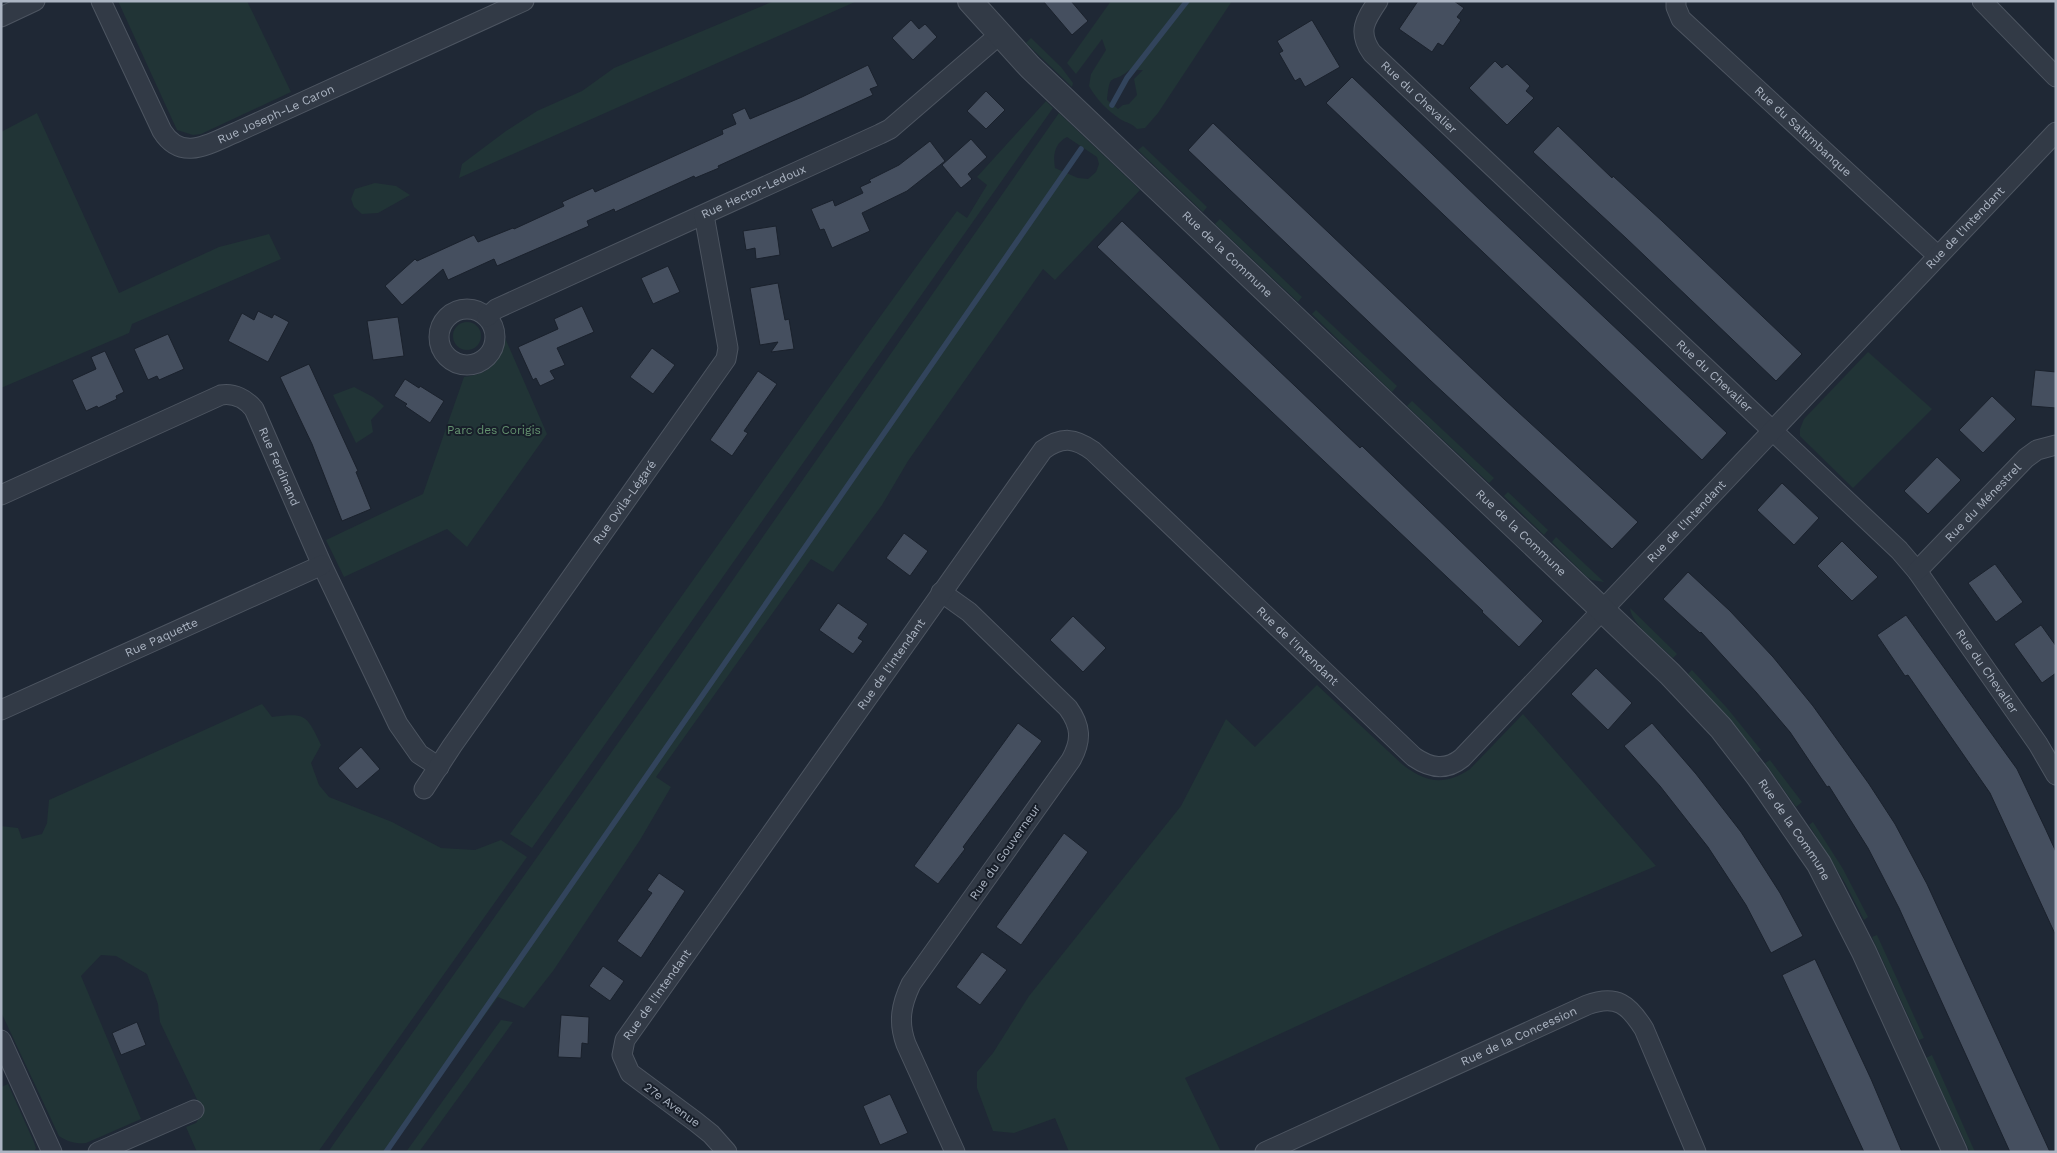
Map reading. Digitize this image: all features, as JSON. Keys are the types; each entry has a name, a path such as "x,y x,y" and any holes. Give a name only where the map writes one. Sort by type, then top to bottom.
{"street":[{"path":"1,17 35,1"},
{"name":"Rue Joseph-Le Caron","path":"101,1 162,131 175,146 187,149 205,146 237,132 524,1"},
{"name":"Rue de la Commune","path":"970,1 1030,67 1603,610 1679,683 1721,728 1758,776 1819,864 1864,952 1955,1152"},
{"name":"Rue du Chevalier","path":"1378,1 1366,19 1363,35 1365,43 1372,52 1899,550 1917,571 2038,744 2056,775"},
{"name":"Rue du Saltimbanque","path":"1676,1 1676,7 1681,18 1938,256"},
{"path":"1982,1 2056,77"},
{"name":"Rue Hector-Ledoux","path":"487,318 496,309 890,129 999,34"},
{"name":"Rue de l'Intendant","path":"622,1055 622,1048 631,1030 1043,450 1058,441 1066,440 1083,444 1414,757 1421,762 1440,768 1448,767 1462,758 2056,132"},
{"name":"Rue Ovila-Légaré","path":"424,789 726,359 728,348 704,215"},
{"name":"Rue Ferdinand","path":"1,495 216,397 225,394 235,396 249,403 254,409 322,565 398,724 419,754 439,767"},
{"name":"Rue du Ménestrel","path":"1917,571 2026,458 2037,450 2056,445"},
{"name":"Rue Paquette","path":"1,710 322,565"},
{"name":"Rue du Gouverneur","path":"941,592 969,612 1068,708 1078,724 1079,732 1079,742 1071,760 911,984 901,1009 901,1030 906,1044 955,1152"},
{"name":"Rue de la Concession","path":"1265,1152 1587,1005 1606,1000 1627,1006 1644,1030 1696,1152"},
{"path":"1,1040 52,1152"},
{"name":"27e Avenue","path":"622,1055 630,1073 711,1134 727,1152"},
{"path":"98,1152 194,1110"}],"green space":[{"path":"118,1 247,1 291,92 201,134 193,135 177,130"},
{"path":"774,1 857,1 459,178 462,164 506,131 537,111 582,91 614,68"},
{"path":"1111,1 1232,1 1158,113 1145,128 1137,129 1116,116 1099,100 1089,86 1091,74 1106,50 1102,39 1076,74 1067,63","holes":["1129,70 1143,70 1134,79 1137,95 1129,104 1123,105 1118,109 1107,100 1109,84 1113,79"]},
{"path":"1031,38 1061,67 1073,83 1072,87 1026,43"},
{"path":"1046,101 1053,108 532,848 510,834 957,211 967,218 987,185 977,177"},
{"path":"37,113 119,293 219,247 269,234 281,259 132,324 129,333 1,388 1,132"},
{"path":"1059,113 1140,190 1055,280 1043,269 908,461 882,505 833,572 811,559 656,777 671,787 640,840 553,971 524,1008 498,997 384,1152 328,1152 674,664","holes":["1067,137 1097,157 1099,164 1096,172 1088,179 1078,178 1055,168 1055,150 1059,143"]},
{"path":"1143,146 1207,207 1203,212 1138,150"},
{"path":"375,183 396,186 410,195 378,213 362,214 354,207 351,199 355,189"},
{"path":"1220,219 1302,297 1298,302 1215,224"},
{"path":"1316,310 1397,386 1392,392 1312,314"},
{"path":"467,322 477,326 481,336 477,346 467,350 457,346 453,336 457,326"},
{"name":"Parc des Corigis","path":"505,338 547,434 467,547 447,529 344,577 326,540 423,494 464,377 481,373 492,366 500,354"},
{"path":"1868,352 1932,409 1853,488 1800,436 1800,429 1804,419"},
{"path":"354,387 373,397 384,406 371,420 373,432 356,443 333,395"},
{"path":"1412,401 1494,478 1489,483 1407,406"},
{"path":"1508,492 1548,530 1544,535 1504,496"},
{"path":"1556,537 1604,582 1592,580 1586,576 1552,542"},
{"path":"1630,608 1677,654 1673,658 1641,628 1635,621"},
{"path":"1692,670 1727,708 1761,750 1757,753 1688,674"},
{"path":"1317,685 1403,765 1428,779 1444,780 1470,769 1523,714 1656,866 1506,929 1185,1078 1221,1152 1069,1152 1055,1118 1014,1133 993,1131 977,1088 977,1072 993,1053 1029,996 1181,806 1226,719 1255,747"},
{"path":"262,704 272,717 292,715 308,721 321,745 311,763 319,785 329,797 392,822 441,848 475,850 501,840 527,857 318,1152 197,1152 186,1127 196,1123 203,1112 160,1022 158,1004 147,974 116,956 101,955 81,976 141,1119 86,1143 75,1143 66,1140 59,1136 1,1012 1,826 18,828 22,839 42,834 47,823 49,800"},
{"path":"1770,760 1802,802 1796,807 1765,763"},
{"path":"1813,822 1843,869 1868,917 1864,920 1845,883 1809,825"},
{"path":"1877,935 1924,1038 1919,1040 1872,937"},
{"path":"501,1020 513,1022 419,1152 406,1152"},
{"path":"1932,1055 1975,1152 1970,1152 1926,1058"},
{"path":"8,1084 33,1140 36,1148 34,1152 1,1152 1,1087"}],"building":[{"path":"1043,1 1071,1 1088,21 1072,35"},
{"path":"1418,1 1454,1 1464,8 1457,17 1461,20 1443,46 1438,43 1432,52 1399,29"},
{"path":"911,20 919,29 925,24 937,37 913,60 892,38"},
{"path":"1312,20 1340,67 1305,87 1300,78 1295,81 1279,53 1283,51 1277,41"},
{"path":"1495,61 1502,68 1507,64 1530,86 1526,91 1534,98 1507,125 1469,88"},
{"path":"868,65 878,86 870,89 873,95 718,166 719,168 695,178 694,176 615,212 614,209 587,221 589,226 497,266 494,259 448,280 443,269 402,305 385,286 415,259 417,261 474,235 478,242 514,229 564,206 562,202 593,188 595,192 723,134 722,130 736,124 732,114 745,108 750,119 802,97"},
{"path":"1352,77 1727,433 1702,460 1326,103"},
{"path":"986,91 1005,110 986,129 967,111"},
{"path":"1213,123 1504,399 1638,522 1612,549 1430,380 1188,150"},
{"path":"1558,126 1612,178 1613,176 1662,221 1802,354 1776,381 1533,152"},
{"path":"971,139 987,157 968,174 972,179 961,188 942,165"},
{"path":"930,141 945,161 907,191 862,213 870,231 832,248 824,229 820,230 811,209 833,200 835,206 863,193 860,187 871,182 869,180 899,165"},
{"path":"1122,221 1360,448 1362,446 1543,621 1519,647 1097,247"},
{"path":"776,226 780,255 756,259 755,248 746,250 743,231"},
{"path":"668,266 680,292 653,304 641,278"},
{"path":"778,283 785,320 789,319 794,349 771,352 778,342 760,345 750,288"},
{"path":"582,306 594,332 557,348 565,365 550,371 555,379 540,386 536,378 533,380 518,347 558,329 554,319"},
{"path":"258,311 272,318 274,314 289,322 268,362 228,341 242,313 254,320"},
{"path":"398,317 404,356 373,360 367,321"},
{"path":"168,334 184,369 159,380 157,376 148,380 134,349"},
{"path":"652,348 675,365 653,394 630,377"},
{"path":"105,351 124,392 116,396 117,399 98,408 97,406 86,411 72,380 96,369 91,357"},
{"path":"309,364 358,471 356,472 371,509 342,521 312,444 280,377"},
{"path":"2035,370 2056,372 2056,408 2031,406"},
{"path":"758,371 777,384 744,431 748,433 732,456 710,440"},
{"path":"405,379 444,401 430,423 394,396"},
{"path":"1992,396 2016,419 1983,453 1959,430"},
{"path":"1937,457 1961,480 1928,514 1904,491"},
{"path":"1782,483 1819,518 1794,545 1757,510"},
{"path":"904,533 928,551 910,576 886,558"},
{"path":"1842,541 1878,577 1852,601 1817,566"},
{"path":"1995,564 2023,602 1996,622 1968,583"},
{"path":"1688,572 1730,611 1773,657 1813,706 1895,824 1927,884 2050,1152 2010,1152 1899,908 1868,848 1829,786 1827,787 1790,732 1701,632 1663,599"},
{"path":"838,603 868,624 858,638 863,641 853,654 819,630"},
{"path":"1906,615 2017,769 2046,830 2056,852 2056,936 1990,793 1908,675 1905,676 1877,635"},
{"path":"1073,616 1106,648 1083,672 1050,640"},
{"path":"2041,625 2056,646 2056,673 2042,683 2014,644"},
{"path":"1596,668 1632,703 1608,730 1571,694"},
{"path":"1018,723 1042,741 963,847 965,849 938,884 914,866"},
{"path":"1652,723 1696,774 1741,832 1780,893 1803,936 1771,953 1746,905 1708,847 1660,786 1624,746"},
{"path":"361,747 380,769 357,789 338,768"},
{"path":"1064,833 1088,852 1021,945 996,927"},
{"path":"659,873 685,891 641,958 617,941 652,893 647,890"},
{"path":"982,952 1007,970 980,1005 956,987"},
{"path":"1815,959 1871,1079 1902,1152 1864,1152 1782,975"},
{"path":"603,966 624,981 610,1001 589,986"},
{"path":"561,1015 589,1017 588,1044 582,1043 581,1058 558,1057"},
{"path":"137,1022 146,1045 121,1055 112,1033"},
{"path":"890,1094 908,1133 880,1145 863,1106"}],"waterway":[{"path":"1112,105 1127,78 1187,1"},
{"path":"386,1152 1081,149"}]}
